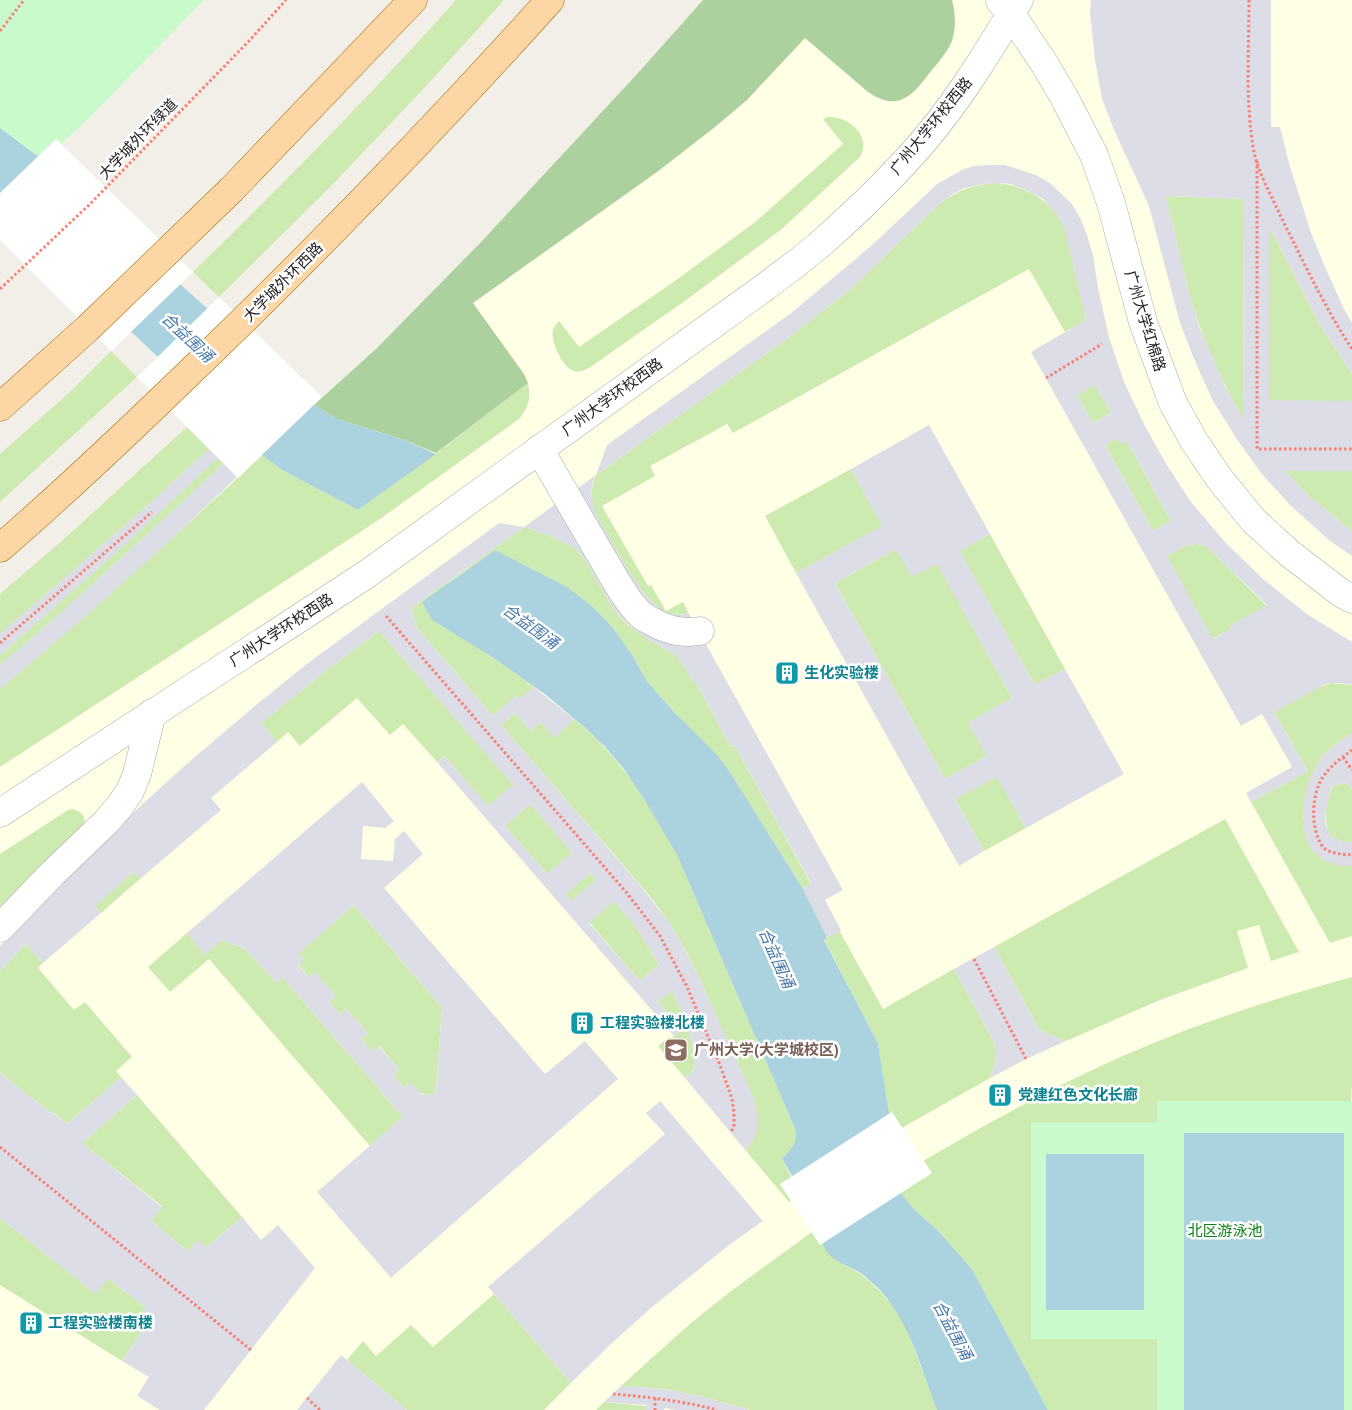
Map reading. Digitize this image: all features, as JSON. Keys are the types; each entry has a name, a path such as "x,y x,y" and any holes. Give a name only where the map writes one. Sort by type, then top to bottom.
{"main road":[{"path":"0,407 88,328 238,182 413,0"},
{"name":"大学城外环西路","path":"0,548 161,401 244,321 447,113 550,0"}],"lane":[{"name":"广州大学环校西路","path":"0,813 367,574 765,287 818,246 913,153 982,62 1010,5"},
{"name":"广州大学红棉路","path":"1010,5 1064,97 1094,155 1111,203 1143,322 1156,360 1173,403 1194,441 1219,478 1253,520 1289,553 1341,593 1352,599"},
{"path":"539,450 616,584 641,616 674,632 688,633 700,631"},
{"path":"0,928 119,807 130,791 137,774 152,714"}],"path":[{"path":"0,31 24,0"},
{"name":"大学城外环绿道","path":"0,289 91,203 249,42 286,0"},
{"path":"1249,0 1250,127 1257,161 1289,233 1352,350"},
{"path":"1257,161 1257,450 1352,450"},
{"path":"1046,378 1102,344"},
{"path":"0,643 152,512"},
{"path":"386,616 626,892 660,936 687,987 720,1065 732,1099 734,1125 731,1133"},
{"path":"1352,750 1331,767 1321,780 1315,800 1313,818 1316,833 1323,848 1338,854 1352,855"},
{"path":"1342,757 1352,770"},
{"path":"974,959 1026,1059"},
{"path":"0,1146 251,1350"},
{"path":"613,1394 655,1398 717,1410"},
{"path":"306,1398 320,1410"},
{"path":"655,1398 655,1410"}],"shaded area":[{"name":"广州大学(大学城校区)","path":"703,0 1352,0 1352,1410 0,1410 0,689 377,348 481,242"},
{"path":"1091,0 1271,0 1271,127 1280,127 1310,230 1343,307 1352,323 1352,374 1322,329 1270,228 1270,400 1352,401 1352,471 1285,471 1310,497 1352,531 1352,556 1330,541 1290,505 1261,473 1213,401 1180,323 1149,206 1102,99 1095,60 1090,13","holes":["1166,196 1244,199 1243,418 1225,386 1198,324"]},
{"path":"990,165 1005,165 1036,175 1050,183 1072,204 1081,220 1093,255 1109,337 1124,382 1165,462 1191,502 1226,543 1263,579 1307,614 1352,642 1352,685 1330,683 1323,685 1274,712 1308,771 1251,802 1246,793 1292,767 1262,714 1241,726 1031,352 1086,320 1064,226 1043,199 1011,184 998,183 965,188 953,194 939,204 850,290 784,341 596,475 607,445 790,314 871,246 937,184 962,170 974,166","holes":["1095,385 1111,413 1093,423 1077,395","1117,438 1121,444 1127,441 1171,521 1153,531 1105,445","1203,545 1267,605 1230,626 1231,629 1213,639 1167,556 1185,546"]},
{"path":"294,370 302,377 116,553 0,655 0,634 147,506"},
{"path":"322,397 166,544 86,616 0,689 0,665 54,619 223,464"},
{"path":"929,425 990,534 960,551 1035,685 1065,669 1124,774 1026,828 997,777 955,799 984,851 959,866 796,573 882,526 851,469","holes":["896,549 912,577 937,564 1012,698 968,723 987,756 945,779 835,583"]},
{"path":"596,475 591,495 596,514 623,562 644,594 656,605 673,615 682,615 688,612 843,890 825,900 840,928 840,932 827,937 803,889 811,883 735,746 731,747 696,683 694,683 677,656 633,629 615,612 585,560 574,547 524,527"},
{"path":"499,523 524,527 411,608 417,628 493,716 517,695 520,699 534,687 574,719 555,738 540,722 531,732 515,713 501,725 639,884 669,922 679,939 698,975 754,1099 758,1125 756,1134 746,1151 685,1078 695,1067 693,1048 683,1014 672,991 658,1002 682,1030 674,1036 437,762 445,756 488,806 513,785 379,631 261,723 277,742 211,798 221,810 140,879 134,872 95,906 101,913 43,963 26,944 0,971 0,946 124,821 182,768 308,663","holes":["530,804 572,853 547,874 505,826","590,873 596,880 571,901 565,895","614,901 640,933 659,965 640,981 589,923"]},
{"path":"1352,733 1352,789 1348,784 1342,783 1333,786 1325,814 1325,823 1331,837 1343,842 1352,842 1352,866 1341,866 1323,860 1309,846 1303,827 1304,799 1307,786 1321,758 1331,748"},
{"path":"362,782 394,821 385,828 363,826 361,859 393,861 395,839 404,831 423,854 384,888 545,1074 585,1041 618,1079 391,1278 317,1192 403,1117 283,978 277,983 245,949 222,940 205,955 187,933","holes":["354,905 442,1008 436,1091 434,1094 421,1094 410,1082 404,1087 393,1075 399,1069 378,1046 372,1051 361,1039 368,1033 346,1009 340,1014 329,1002 336,996 315,972 309,977 298,966 304,960 299,953"]},
{"path":"994,947 1039,1029 1066,1041 990,1078 997,1056 994,1042 954,969"},
{"path":"0,1073 67,1124 121,1077 137,1095 82,1143 162,1207 151,1221 188,1251 198,1240 207,1247 242,1217 261,1240 278,1225 315,1268 204,1410 160,1410 137,1396 149,1377 122,1361 142,1331 134,1324 146,1308 108,1278 96,1294 0,1218"},
{"path":"660,1101 763,1221 729,1245 651,1308 571,1383 488,1287 665,1134 646,1113"},
{"path":"341,1355 407,1410 297,1410"},
{"path":"621,1386 664,1389 700,1396 750,1410 676,1410 665,1408 664,1410 646,1410 646,1405 604,1402"}],"green space":[{"path":"0,0 204,0 86,121 0,201"},
{"path":"456,0 504,0 429,83 334,183 219,297 193,272 327,138"},
{"path":"703,0 952,0 955,18 954,31 951,43 942,58 911,94 897,101 888,101 868,92 805,38 747,100 715,127 657,172 473,303 524,374 528,383 436,453 407,441 337,419 314,405 377,348 481,242"},
{"path":"828,117 844,120 851,124 861,135 863,149 860,157 783,228 689,298 589,368 576,372 566,365 558,354 553,341 553,330 559,321 579,347 672,283 754,223 843,144 823,119"},
{"path":"998,183 1027,191 1045,202 1059,216 1067,234 1086,320 1065,332 1029,269 733,433 727,424 650,466 655,476 602,506 648,586 651,585 666,611 683,602 688,612 676,615 665,612 654,604 635,581 598,519 591,498 596,475 784,341 850,290 939,204 967,189"},
{"path":"1165,196 1244,199 1243,419 1226,388 1198,323"},
{"path":"1269,226 1322,329 1352,374 1352,401 1270,401"},
{"path":"111,351 137,377 0,502 0,454 71,391"},
{"path":"302,377 223,464 54,619 0,665 0,655 153,518"},
{"path":"528,383 528,402 519,419 380,519 0,767 0,689 132,574 262,455 282,470 358,510"},
{"path":"1095,384 1111,413 1093,423 1077,395"},
{"path":"187,427 209,449 147,506 0,634 0,594 64,539"},
{"path":"1117,438 1127,441 1171,521 1153,531 1105,445"},
{"path":"851,469 883,526 796,573 765,516"},
{"path":"1285,471 1352,471 1352,531 1310,497"},
{"path":"524,527 574,547 585,560 618,615 629,626 677,656 696,683 731,747 735,746 811,884 803,889 730,772 647,681 631,653 613,628 593,607 495,550 448,583 438,624 487,654 534,687 520,699 516,696 493,716 417,628 411,608"},
{"path":"990,534 1065,669 1035,685 959,551"},
{"path":"1196,544 1207,547 1267,606 1230,626 1231,629 1212,639 1166,556 1185,546"},
{"path":"896,549 937,563 1012,698 987,756 945,779 835,583"},
{"path":"379,631 514,785 488,807 445,756 437,762 403,724 390,735 357,698 300,746 288,732 277,742 261,723"},
{"path":"1330,683 1352,685 1352,733 1331,748 1321,758 1303,817 1341,866 1352,866 1352,936 1330,943 1251,802 1308,771 1274,712 1314,689"},
{"path":"515,713 531,731 540,722 555,737 574,719 605,748 619,765 644,799 667,836 677,855 795,1129 795,1142 782,1159 800,1194 789,1202 746,1151 756,1134 720,1026 685,949 670,924 645,891 501,725"},
{"path":"997,776 1026,828 984,851 955,799"},
{"path":"1342,783 1348,784 1352,789 1352,842 1343,842 1331,837 1326,825 1326,805 1330,792 1333,786"},
{"path":"530,804 573,853 547,874 505,826"},
{"path":"73,809 83,816 85,821 83,827 0,912 0,854 68,810"},
{"path":"1225,819 1299,952 1271,961 1259,925 1237,931 1248,968 1160,1000 1066,1041 1039,1029 994,947"},
{"path":"134,872 140,879 101,913 94,906"},
{"path":"590,873 596,880 571,902 565,895"},
{"path":"615,900 640,933 659,965 640,981 589,922"},
{"path":"354,905 442,1008 436,1091 434,1094 426,1095 404,1087 393,1075 399,1069 379,1046 372,1051 361,1039 368,1033 346,1009 340,1014 329,1002 315,972 309,977 298,965 304,960 298,953"},
{"path":"840,932 883,1009 954,969 994,1042 997,1056 990,1078 891,1134 878,1043 824,939"},
{"path":"187,933 205,954 222,940 245,949 277,983 283,978 403,1117 370,1146 209,959 170,992 148,967"},
{"path":"26,944 43,963 38,968 74,1010 85,1002 132,1057 116,1071 121,1077 67,1124 0,1073 0,971"},
{"path":"1352,977 1351,1101 1157,1102 1157,1410 1048,1410 972,1269 940,1233 912,1207 901,1193 898,1176 962,1138 1027,1103 1127,1054 1232,1014"},
{"path":"672,990 688,1027 694,1048 695,1066 685,1078 658,1046 669,1037 671,1039 681,1030 658,1002"},
{"path":"137,1095 242,1217 207,1247 188,1251 151,1221 162,1206 82,1143"},
{"name":"北区游泳池","path":"1157,1101 1352,1101 1352,1410 1157,1410 1157,1339 1031,1339 1031,1122 1157,1122"},
{"path":"0,1218 95,1293 108,1278 146,1308 142,1331 122,1361 0,1285"},
{"path":"816,1229 835,1260 861,1274 894,1307 907,1330 937,1410 750,1410 700,1396 664,1389 621,1386 702,1314"},
{"path":"494,1294 571,1383 544,1410 407,1410 347,1360 363,1341 376,1356 411,1325 433,1347"},
{"path":"604,1402 646,1406 646,1410 596,1410"}],"water":[{"name":"合益围涌","path":"0,128 44,161 314,405 337,419 407,441 436,454 358,510 282,470 262,455 0,208"},
{"name":"合益围涌","path":"495,550 567,587 593,607 613,628 631,653 647,681 674,712 718,756 730,772 803,889 827,937 824,940 878,1043 901,1193 912,1207 940,1233 972,1269 1048,1410 937,1410 914,1346 890,1302 862,1274 838,1261 826,1251 792,1176 782,1159 795,1142 795,1129 677,855 644,799 623,768 584,727 546,695 492,657 432,620 422,602"},
{"path":"1184,1133 1344,1133 1344,1410 1184,1410"},
{"path":"1046,1154 1144,1154 1144,1310 1046,1310"}],"pier":[{"path":"56,139 193,272 111,351 0,240 0,193"},
{"path":"219,297 322,397 238,478 137,377"},
{"path":"892,1112 932,1173 820,1245 780,1184"}],"place":[{"name":"生化实验楼","path":"787,673"},
{"name":"工程实验楼北楼","path":"582,1023"},
{"name":"广州大学(大学城校区)","path":"676,1050"},
{"name":"党建红色文化长廊","path":"1000,1095"},
{"name":"工程实验楼南楼","path":"31,1323"}]}
